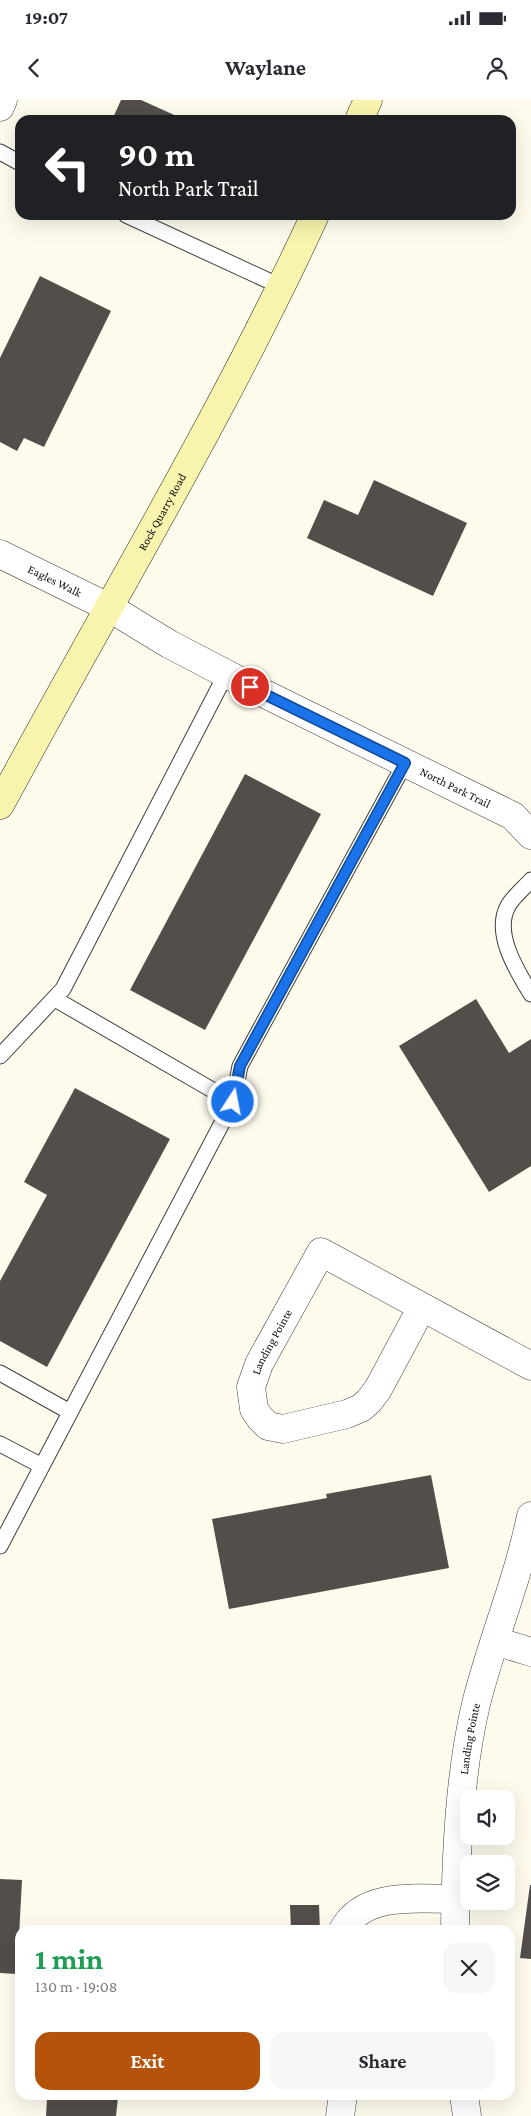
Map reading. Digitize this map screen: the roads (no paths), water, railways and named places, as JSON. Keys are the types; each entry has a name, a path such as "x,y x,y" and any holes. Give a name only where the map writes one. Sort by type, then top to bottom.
{"street":[{"path":"0,107 3,100"},
{"path":"361,115 368,100"},
{"name":"Rock Quarry Road","path":"0,805 110,608 282,287 313,220"},
{"name":"Eagles Walk","path":"0,554 110,608"},
{"name":"North Park Trail","path":"110,608 169,644 226,674 513,816 531,835"},
{"name":"Landing Pointe","path":"422,1307 378,1390 361,1408 348,1414 283,1429 268,1426 260,1418 252,1399 251,1386 254,1377 267,1348 321,1252 531,1366"},
{"name":"Landing Pointe","path":"455,1925 463,1788 471,1733 482,1682 519,1569 531,1516"},
{"path":"495,1641 531,1652"},
{"path":"347,1925 356,1913 369,1905 416,1899 456,1900"},
{"path":"340,2116 342,2100"},
{"path":"464,2100 466,2116"}],"lane":[{"path":"0,152 15,160"},
{"path":"137,220 282,287"},
{"path":"0,1056 63,989 226,674"},
{"path":"0,1546 233,1102 240,1066 405,763"},
{"path":"531,880 508,907 503,929 513,965 531,994"},
{"path":"54,999 233,1102"},
{"path":"0,1373 70,1412"},
{"path":"0,1444 42,1466"}]}
